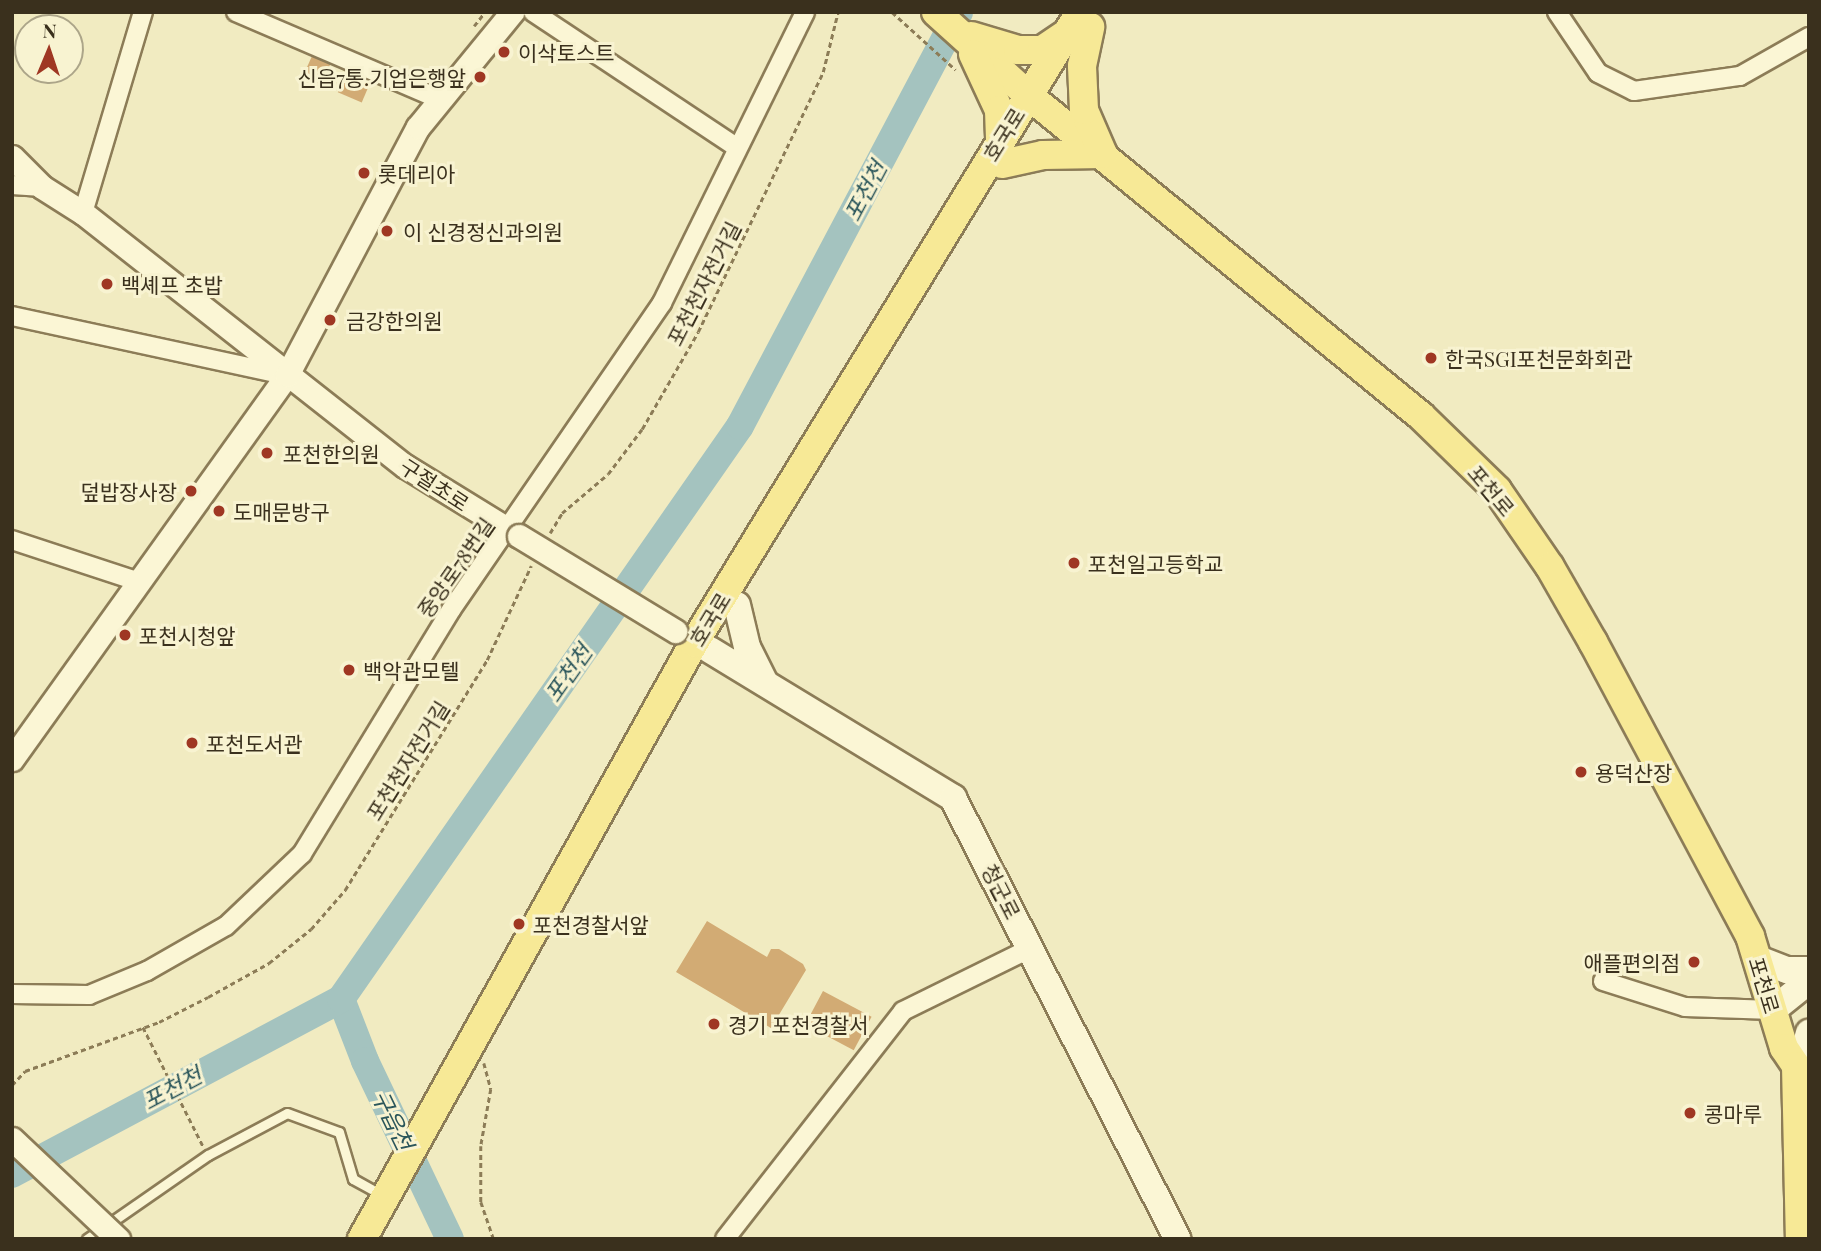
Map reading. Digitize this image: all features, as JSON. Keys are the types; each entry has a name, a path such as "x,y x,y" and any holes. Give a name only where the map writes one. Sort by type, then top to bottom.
{"main road":[{"name":"포천로","path":"936,12 1027,92 1422,416 1497,490 1550,567 1593,642 1758,959 1784,1048 1797,1075 1800,1239"},
{"path":"962,33 1016,50 1042,50 1084,21"},
{"path":"962,33 999,110 1001,152 1043,155 1102,154 1084,110 1084,21"},
{"name":"호국로","path":"693,641 737,605 1001,152 1027,92 1084,21"},
{"name":"호국로","path":"376,1233 469,1065 693,641 1001,152"},
{"path":"737,605 747,647 766,684"},
{"name":"청군로","path":"693,641 953,798 1178,1239"},
{"path":"1758,959 1787,971 1809,970"},
{"path":"1773,1010 1809,981"},
{"path":"1797,1075 1809,1033"},
{"name":"포천로","path":"1783,1239 1784,1147 1777,1068 1784,1048"}],"street":[{"path":"83,213 143,12"},
{"path":"236,12 441,100"},
{"path":"12,760 52,709 288,375 418,127 512,12"},
{"path":"533,12 736,148"},
{"name":"중앙로78번길","path":"12,994 89,995 148,971 226,926 261,898 302,854 444,621 514,533 662,303 805,12"},
{"path":"1557,12 1598,74 1634,91 1740,76 1809,37"},
{"name":"구절초로","path":"12,157 42,187 83,213 405,466 693,641"},
{"path":"12,186 42,187"},
{"path":"12,316 288,375"},
{"path":"12,540 141,582"},
{"path":"725,1239 903,1011 1031,948"},
{"path":"1603,981 1685,1007 1773,1010"},
{"path":"12,1139 118,1239"}],"lane":[{"path":"87,1239 208,1155 262,1122 287,1113 339,1132 353,1179 371,1189"}],"path":[{"name":"포천천자전거길","path":"550,534 562,513 608,474 642,429 698,332 824,72 838,12"},
{"path":"892,12 960,73"},
{"name":"포천천자전거길","path":"12,1085 25,1071 143,1027 269,963 311,929 345,890 487,660 537,555"},
{"path":"143,1027 150,1036 197,1137"},
{"path":"469,1065 491,1089 481,1146 481,1202 494,1239"}],"building":[{"path":"312,56 330,64 320,87 302,79"},
{"path":"346,73 370,83 362,102 338,92"},
{"path":"707,921 767,957 771,949 779,949 803,964 806,970 771,1028 676,972"},
{"path":"823,991 872,1017 854,1050 805,1025"}],"waterway":[{"name":"포천천","path":"12,1174 341,999 740,426 959,12"},
{"name":"구읍천","path":"341,999 365,1061 450,1239"}],"place":[{"name":"이삭토스트","path":"504,52"},
{"name":"신읍7통.기업은행앞","path":"480,77"},
{"name":"롯데리아","path":"364,173"},
{"name":"이 신경정신과의원","path":"387,231"},
{"name":"백셰프 초밥","path":"107,284"},
{"name":"금강한의원","path":"330,320"},
{"name":"한국SGI포천문화회관","path":"1431,358"},
{"name":"포천한의원","path":"267,453"},
{"name":"덮밥장사장","path":"191,491"},
{"name":"도매문방구","path":"219,511"},
{"name":"포천일고등학교","path":"1074,563"},
{"name":"포천시청앞","path":"125,635"},
{"name":"백악관모텔","path":"349,670"},
{"name":"포천도서관","path":"192,743"},
{"name":"용덕산장","path":"1581,772"},
{"name":"포천경찰서앞","path":"519,924"},
{"name":"애플편의점","path":"1694,962"},
{"name":"경기 포천경찰서","path":"714,1024"},
{"name":"콩마루","path":"1690,1113"}]}
